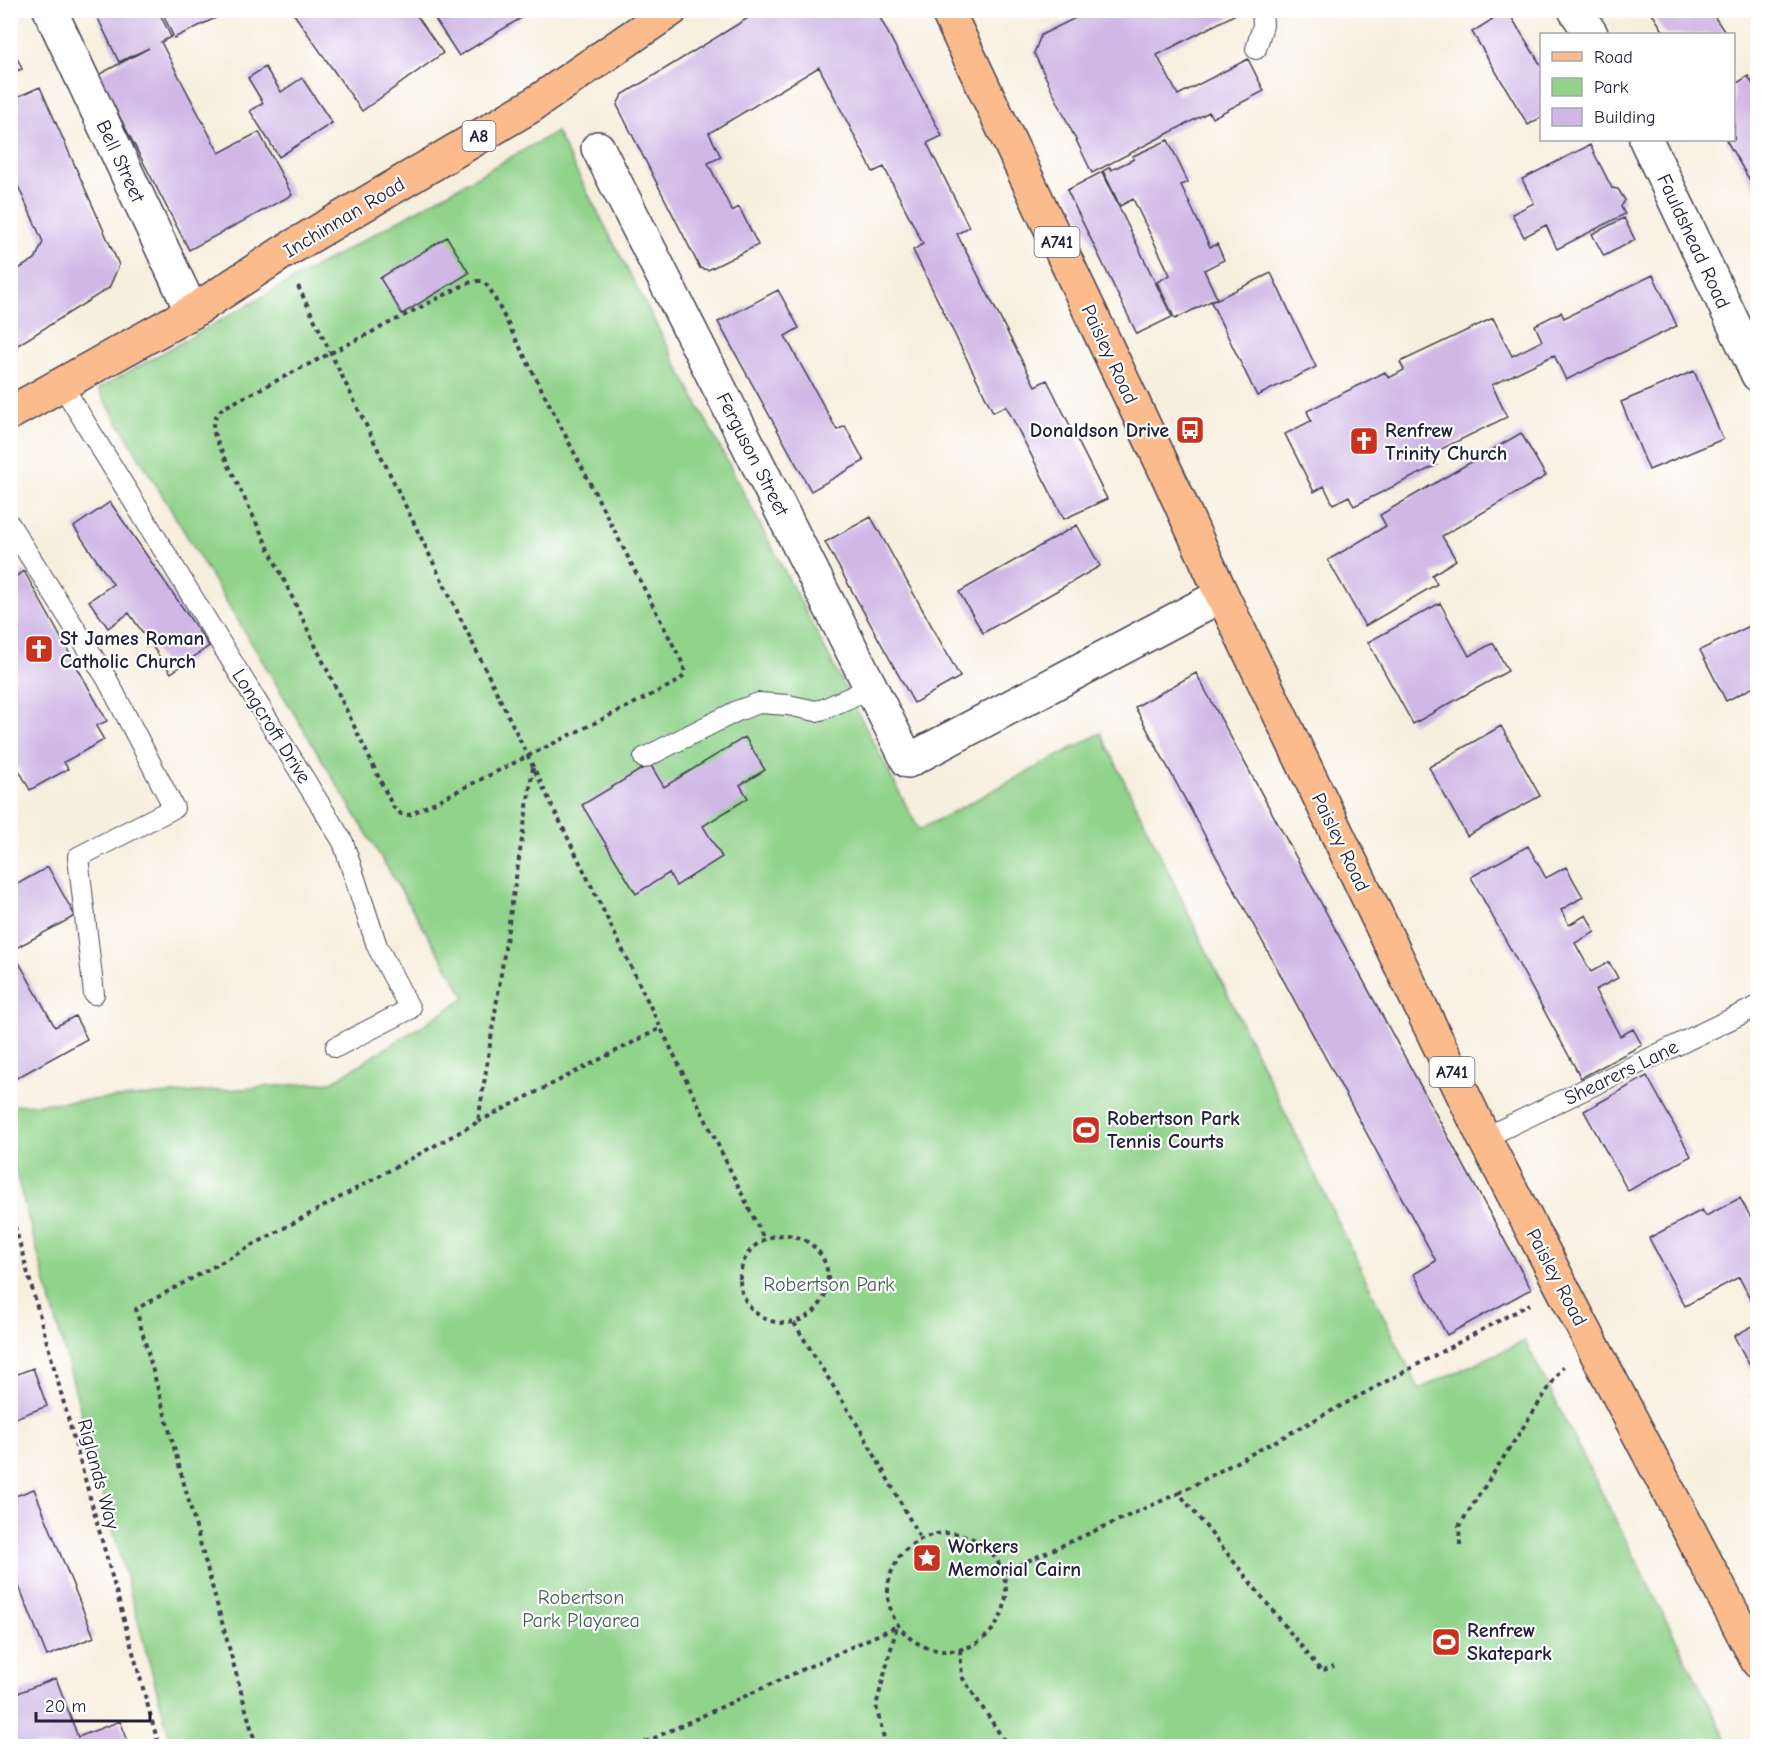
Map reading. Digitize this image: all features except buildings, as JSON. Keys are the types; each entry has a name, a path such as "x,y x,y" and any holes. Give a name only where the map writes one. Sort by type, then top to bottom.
{"main road":[{"name":"Inchinnan Road","path":"10,413 192,312 282,253 531,106 671,10"},
{"name":"Paisley Road","path":"947,10 1222,595 1484,1138 1758,1662"}],"street":[{"name":"Bell Street","path":"50,10 192,312"},
{"path":"1575,10 1590,33"},
{"name":"Fauldshead Road","path":"1646,141 1758,375"},
{"name":"Ferguson Street","path":"598,148 908,761 1222,595"}],"lane":[{"path":"1256,49 1263,25 1262,10"},
{"name":"Longcroft Drive","path":"62,385 343,842 377,946 410,1009 336,1047"},
{"path":"10,525 107,679 174,808 78,857 94,994"},
{"path":"644,758 737,711 759,703 788,705 816,711 872,688"},
{"name":"Shearers Lane","path":"1484,1138 1758,1006"}],"path":[{"path":"282,253 764,1239"},
{"path":"477,280 488,284 683,664 682,678 409,814 400,814 393,807 221,450 212,425 223,408 330,352 468,282 477,280"},
{"path":"478,1122 533,768"},
{"path":"256,1746 136,1309 478,1122 661,1028"},
{"name":"Riglands Way","path":"10,1209 159,1746"},
{"path":"778,1235 793,1235 807,1241 819,1251 827,1264 829,1279 827,1294 819,1307 808,1317 794,1323 779,1324 766,1320 745,1301 740,1288 740,1274 744,1260 752,1248 764,1239 778,1235"},
{"path":"1003,1572 1179,1493 1562,1286"},
{"path":"794,1323 863,1434 920,1538"},
{"path":"1460,1545 1459,1526 1585,1331"},
{"path":"1179,1493 1321,1671 1334,1666"},
{"path":"939,1532 960,1533 979,1541 994,1555 1003,1572 1007,1592 1003,1612 993,1629 978,1642 960,1650 942,1652 925,1647 909,1638 897,1626 888,1606 887,1587 892,1567 903,1550 920,1538 939,1532"},
{"path":"637,1746 897,1626"},
{"path":"886,1746 876,1706 897,1626"},
{"path":"960,1650 962,1677 1008,1746"}],"green space":[{"name":"Robertson Park","path":"556,132 919,830 1101,733 1419,1389 1525,1341 1730,1746 172,1746 11,1155 10,1106 332,1082 466,998 98,389"}],"place":[{"name":"Donaldson Drive","path":"1190,430"},
{"name":"Renfrew Trinity Church","path":"1364,441"},
{"name":"St James Roman Catholic Church","path":"39,649"},
{"name":"Robertson Park Tennis Courts","path":"1086,1130"},
{"name":"Workers Memorial Cairn","path":"927,1558"},
{"name":"Renfrew Skatepark","path":"1446,1642"}],"park label":[{"name":"Robertson Park Playarea","path":"581,1608"}]}
